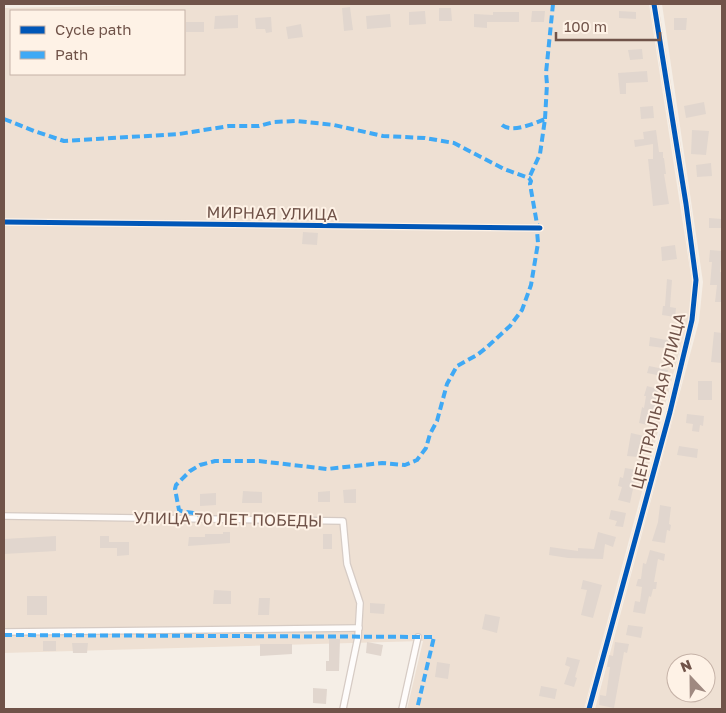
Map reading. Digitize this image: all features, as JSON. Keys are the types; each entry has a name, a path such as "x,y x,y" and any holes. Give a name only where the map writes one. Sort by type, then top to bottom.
{"street":[{"name":"ЦЕНТРАЛЬНАЯ УЛИЦА","path":"589,709 670,412 692,320 696,280 686,204 654,4"},
{"name":"МИРНАЯ УЛИЦА","path":"4,222 540,228"},
{"name":"УЛИЦА 70 ЛЕТ ПОБЕДЫ","path":"4,516 343,521 347,564 360,604 359,628 343,709"},
{"path":"4,632 359,628"},
{"path":"402,709 418,637"}],"shaded area":[{"path":"216,4 649,4 692,282 688,319 584,709 407,709 423,641 4,653 4,8"},
{"path":"662,4 722,4 722,709 595,709 699,321 703,282"}],"building":[{"path":"350,7 353,30 344,31 342,8"},
{"path":"439,8 451,8 452,21 439,21"},
{"path":"425,11 426,24 409,25 409,12"},
{"path":"532,11 545,11 544,22 531,22"},
{"path":"619,11 636,12 636,19 619,18"},
{"path":"493,12 519,12 519,22 487,22 487,28 474,27 474,14 493,15"},
{"path":"390,14 391,27 367,29 366,16"},
{"path":"238,15 238,28 214,29 215,16"},
{"path":"271,17 272,32 266,33 265,29 256,29 255,18"},
{"path":"674,18 687,18 686,30 674,30"},
{"path":"186,22 204,22 204,32 186,32"},
{"path":"301,24 303,37 288,39 286,27"},
{"path":"642,49 643,59 630,60 628,50"},
{"path":"647,71 648,82 626,83 626,94 620,94 618,73"},
{"path":"704,102 706,114 686,118 684,106"},
{"path":"653,106 654,118 641,119 640,107"},
{"path":"656,130 659,152 663,152 666,174 664,174 669,204 653,206 648,159 653,159 653,144 635,147 634,140 644,139 643,132"},
{"path":"692,130 709,131 706,155 691,154"},
{"path":"711,163 712,176 697,177 696,165"},
{"path":"709,218 722,219 722,228 709,228"},
{"path":"303,232 318,233 317,245 302,244"},
{"path":"675,245 677,259 662,261 661,247"},
{"path":"710,250 722,251 720,272 722,272 722,302 715,302 717,285 710,285 712,262 709,262"},
{"path":"667,279 672,280 670,307 676,308 675,317 662,315 663,306 665,306"},
{"path":"714,332 722,333 722,363 711,362"},
{"path":"650,337 672,341 671,349 649,346"},
{"path":"649,366 668,370 667,377 647,373"},
{"path":"698,381 712,381 712,400 698,400"},
{"path":"647,386 661,390 657,408 655,407 652,426 639,423 642,407 644,408 646,396 644,396"},
{"path":"687,414 704,416 703,426 700,425 699,432 692,431 693,424 686,423"},
{"path":"631,433 644,436 641,447 639,447 638,457 627,456"},
{"path":"679,446 698,449 697,458 677,455"},
{"path":"625,468 637,470 630,503 618,500 622,487 618,486 620,477 623,478"},
{"path":"356,489 356,503 344,503 343,490"},
{"path":"243,491 262,492 262,503 242,503"},
{"path":"330,491 330,502 318,502 318,492"},
{"path":"216,493 216,505 200,506 200,494"},
{"path":"660,505 671,507 670,531 667,530 665,543 652,541 658,522"},
{"path":"611,510 626,513 623,527 615,526 617,521 609,519"},
{"path":"223,532 230,532 230,543 188,546 189,537 205,537 205,534 223,534"},
{"path":"598,532 616,537 613,547 605,544 603,559 568,558 549,555 550,547 578,551 578,548 594,549"},
{"path":"323,534 332,534 332,549 323,549"},
{"path":"56,536 56,551 4,554 4,539"},
{"path":"100,536 109,536 109,542 129,542 129,555 117,556 117,548 100,548"},
{"path":"650,550 665,554 664,561 658,559 654,582 657,582 656,589 653,589 651,597 649,596 645,614 633,612 635,601 640,602 642,587 636,586 638,579 641,579 643,563 646,564"},
{"path":"583,580 602,585 593,618 581,615 587,590 581,589"},
{"path":"214,590 231,591 231,604 213,604"},
{"path":"27,596 47,596 47,615 27,615"},
{"path":"259,598 270,598 269,615 258,615"},
{"path":"370,603 385,604 384,614 370,613"},
{"path":"485,614 500,617 497,633 482,629"},
{"path":"628,625 643,627 641,638 626,635"},
{"path":"329,639 340,639 339,671 326,671 326,661 329,661"},
{"path":"43,641 56,641 56,651 43,651"},
{"path":"367,642 383,645 381,656 366,653"},
{"path":"615,642 629,644 627,653 624,652 614,708 599,705 600,695 606,696 610,667 607,667 609,655 613,656"},
{"path":"72,643 88,643 87,653 73,653"},
{"path":"260,644 292,644 292,654 260,656"},
{"path":"567,657 580,660 574,687 564,684 570,667 565,665"},
{"path":"437,662 450,664 448,679 435,677"},
{"path":"541,686 557,689 555,699 539,696"},
{"path":"313,688 327,689 326,704 313,703"}],"marked path":[{"path":"545,119 546,73 553,4"},
{"path":"4,119 64,141 179,134 229,126 259,126 274,122 297,121 334,125 383,136 425,138 454,143 504,169 529,178 531,181 537,224 540,228 537,231 538,243 531,285 522,310 510,326 486,348 457,366 447,384 437,421 430,434 426,448 417,460 405,465 382,463 327,469 259,461 215,461 200,465 190,471 176,485 179,510 197,514 200,516 202,519 197,514"},
{"path":"502,125 517,128 545,119 540,154 529,178"},
{"path":"4,635 434,637 417,709"}],"cycle path":[{"path":"589,709 670,412 692,320 696,280 686,204 654,4"},
{"path":"4,222 540,228"}]}
